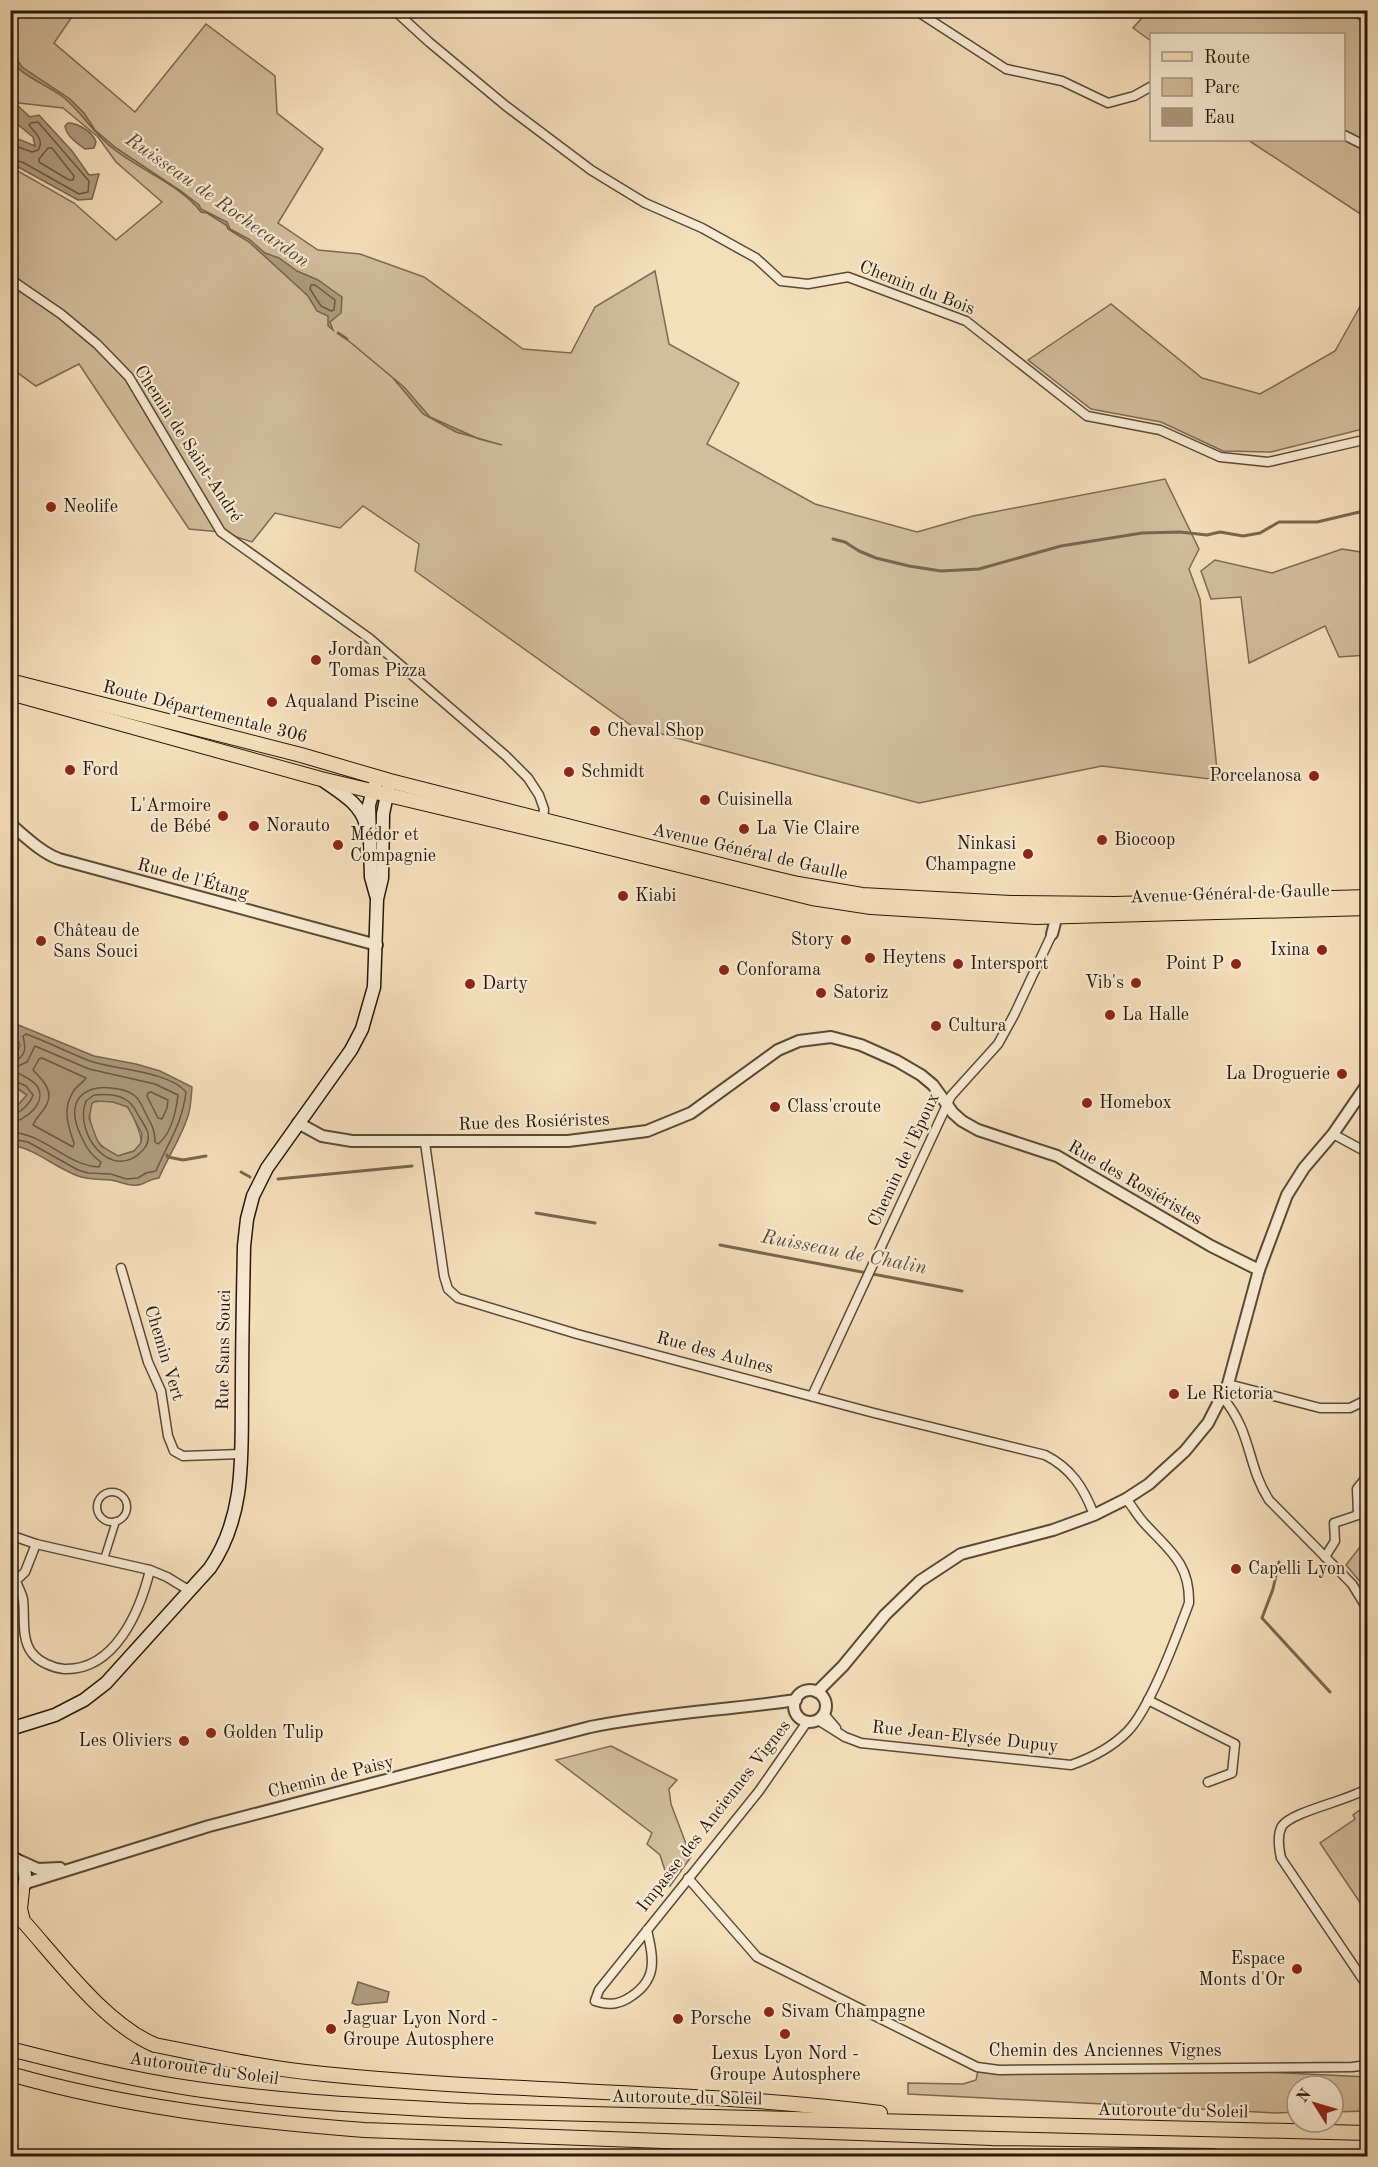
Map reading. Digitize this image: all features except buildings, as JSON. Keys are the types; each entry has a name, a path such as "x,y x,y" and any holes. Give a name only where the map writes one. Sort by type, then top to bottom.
{"main road":[{"name":"Route Départementale 306","path":"10,681 301,755 542,826"},
{"name":"Route Départementale 306","path":"10,693 387,796 542,826"},
{"name":"Rue Sans Souci","path":"377,777 367,791 371,877 377,899"},
{"path":"321,779 355,804 364,816 369,838"},
{"path":"387,796 390,781"},
{"name":"Rue Sans Souci","path":"10,1729 55,1715 84,1700 106,1683 190,1591 222,1551 240,1491 244,1246 247,1219 253,1196 267,1168 351,1050 363,1029 374,987 377,899 382,878 383,814 387,796"},
{"name":"Avenue Général de Gaulle","path":"542,826 764,876 870,896 1011,903 1114,904 1368,897"},
{"name":"Avenue Général de Gaulle","path":"542,826 574,839 723,878 817,899 871,907 1057,917 1368,908"},
{"path":"13,1857 24,1870 20,1910 23,1921 119,2023 140,2039 154,2045 247,2065 341,2076 844,2108 954,2121"},
{"path":"10,1901 24,1887"},
{"name":"Autoroute du Soleil","path":"10,2049 76,2066 188,2088 364,2106 466,2111 954,2121 1368,2133"},
{"path":"10,2074 93,2094 199,2115 271,2123 474,2136 992,2153 1214,2157"},
{"path":"947,2157 992,2153"},
{"path":"830,2157 858,2157"}],"street":[{"name":"Chemin du Bois","path":"394,10 506,106 591,170 645,203 702,228 756,258 781,281 808,284 848,277 966,321 1087,416 1160,430 1220,457 1268,462 1368,440"},
{"path":"915,10 1006,69 1062,81 1108,103 1134,96 1150,87"},
{"path":"1362,10 1368,15"},
{"path":"1345,136 1368,147"},
{"name":"Chemin de Saint-André","path":"10,279 61,314 97,344 129,376 221,532 369,638 506,756 528,778 539,795 544,809 542,826"},
{"name":"Rue de l'Étang","path":"10,824 35,845 59,859 377,945"},
{"path":"1057,917 1060,903"},
{"name":"Chemin de l'Epoux","path":"813,1396 948,1105 956,1090 998,1044 1052,934 1057,917"},
{"name":"Rue des Rosiéristes","path":"298,1123 322,1136 338,1140 425,1143 455,1140 568,1141 647,1131 691,1113 778,1050 798,1041 831,1037 861,1045 897,1061 933,1085 962,1121 978,1130 1057,1156 1197,1238 1259,1270"},
{"path":"821,1695 885,1614 920,1581 961,1554 1053,1530 1094,1515 1126,1499 1163,1472 1185,1451 1208,1423 1223,1398 1259,1270 1287,1196 1304,1168 1333,1134 1368,1083"},
{"path":"1333,1134 1368,1153"},
{"name":"Rue des Aulnes","path":"425,1143 444,1276 448,1289 458,1298 577,1334 1045,1455 1059,1462 1080,1484 1094,1515"},
{"name":"Chemin Vert","path":"121,1268 148,1362 160,1391 168,1436 174,1451 183,1456 242,1454"},
{"path":"1228,1384 1320,1408 1350,1408 1368,1399"},
{"path":"1223,1398 1242,1425 1264,1492 1352,1584 1368,1610"},
{"path":"1325,1557 1335,1541 1334,1523 1358,1515 1357,1489 1368,1474"},
{"path":"104,1559 116,1521 126,1512 124,1497 116,1492 106,1493 102,1495 97,1504 99,1514 106,1521 116,1521"},
{"name":"Rue Jean-Elysée Dupuy","path":"817,1719 845,1737 861,1743 1071,1765 1093,1757 1127,1731 1148,1700 1189,1603 1190,1588 1181,1564 1138,1516 1126,1499"},
{"path":"10,1535 36,1544 150,1570 190,1591"},
{"path":"36,1544 24,1572 13,1584 23,1598 24,1621 30,1652 39,1660 56,1668 77,1669 108,1652 127,1630 144,1592 150,1570"},
{"path":"810,1690 821,1695 826,1708 817,1719 799,1718 795,1705 803,1692 810,1690"},
{"path":"1148,1700 1235,1744 1232,1773 1208,1782"},
{"name":"Chemin de Paisy","path":"24,1887 164,1839 259,1812 590,1728 647,1718 759,1706 795,1705"},
{"name":"Impasse des Anciennes Vignes","path":"647,1930 653,1955 651,1977 641,1991 621,2002 606,2005 595,2001 599,1990 688,1878 817,1719"},
{"path":"1368,1788 1341,1801 1296,1815 1282,1826 1278,1844 1281,1858 1368,1987"},
{"name":"Chemin de Paisy","path":"13,1857 38,1869 81,1866"},
{"name":"Chemin des Anciennes Vignes","path":"688,1878 757,1957 977,2067 999,2070 1368,2065"}],"green space":[{"path":"11,11 76,11 54,43 135,112 206,24 275,76 277,113 323,149 278,223 318,250 360,254 424,277 523,349 571,353 595,307 655,271 669,344 739,383 707,444 815,504 917,532 973,516 1165,479 1199,549 1189,569 1200,599 1218,780 1102,766 919,803 632,726 415,571 419,544 363,506 340,528 275,513 252,542 221,532 189,529 79,364 36,386 11,368 11,167 74,203 116,240 162,202 116,162 98,137 63,108 19,103 11,98"},
{"path":"1148,11 1348,11 1367,26 1367,206 1359,213 1250,141 1345,141 1345,33 1150,33 1150,40 1133,28"},
{"path":"1367,294 1367,428 1271,452 1223,451 1161,422 1091,409 1028,360 1111,304 1202,378 1260,394 1335,351"},
{"path":"1342,549 1367,553 1367,655 1339,657 1325,626 1249,663 1241,597 1211,599 1201,571 1215,560 1272,573"},
{"path":"10,1084 27,1095 11,1110"},
{"path":"92,1102 124,1104 130,1111 141,1139 141,1143 134,1151 118,1156 104,1148 95,1136 91,1125"},
{"path":"1367,1538 1367,1590 1346,1565"},
{"path":"611,1746 677,1780 669,1789 671,1804 691,1857 670,1886 660,1855 647,1844 652,1833 556,1760"},
{"path":"1367,1805 1367,1913 1320,1843 1355,1819 1353,1815"},
{"path":"978,2071 1245,2071 1306,2074 1285,2074 1285,2113 908,2094 908,2083 963,2084 976,2080"},
{"path":"1345,2076 1367,2077 1367,2111 1345,2112"}],"water":[{"path":"10,55 14,55 22,67 70,99 84,113 95,130 116,148 181,191 201,209 227,222 230,229 249,239 265,253 279,258 297,271 318,280 342,297 341,313 330,322 333,330 328,326 328,316 317,311 308,296 249,242 228,229 226,225 207,213 201,212 172,186 115,150 101,138 70,103 25,74 13,62"},
{"path":"11,104 17,105 30,117 39,115 72,151 89,175 99,174 92,199 78,200 11,163 11,136 35,146 33,137 11,119"},
{"path":"68,123 85,129 96,142 94,148 85,149 73,139 66,130 65,126"},
{"path":"344,337 404,387 430,417 476,438 456,432 423,414 393,378"},
{"path":"11,1022 94,1056 160,1071 192,1087 190,1109 185,1124 159,1178 134,1185 90,1179 69,1172 29,1150 11,1145 11,1110 27,1095 11,1084 11,1052 17,1053 20,1045 17,1039 11,1036","holes":["96,1101 113,1102 128,1107 142,1134 141,1143 134,1151 118,1156 101,1146 89,1118 92,1103"]},
{"path":"358,1982 389,1992 387,2002 357,2005 352,2003"}],"waterway":[{"name":"Ruisseau de Rochecardon","path":"338,333 347,339"},
{"name":"Ruisseau de Rochecardon","path":"833,539 845,542 876,558 909,566 941,571 979,569 1061,546 1142,533 1180,532 1207,535 1220,532 1243,536 1260,533 1279,522 1317,522 1368,510"},
{"path":"167,1155 183,1160 206,1156"},
{"name":"Ruisseau de Chalin","path":"278,1179 412,1166"},
{"name":"Ruisseau de Chalin","path":"241,1172 250,1177"},
{"name":"Ruisseau de Chalin","path":"536,1213 595,1223"},
{"name":"Ruisseau de Chalin","path":"720,1245 962,1291"},
{"name":"Ruisseau de Chalin","path":"1279,1562 1273,1589 1262,1618 1330,1692"}],"place":[{"name":"Neolife","path":"51,507"},
{"name":"Jordan Tomas Pizza","path":"316,660"},
{"name":"Aqualand Piscine","path":"272,702"},
{"name":"Cheval Shop","path":"595,731"},
{"name":"Ford","path":"70,770"},
{"name":"Schmidt","path":"569,772"},
{"name":"Porcelanosa","path":"1314,776"},
{"name":"Cuisinella","path":"705,800"},
{"name":"L'Armoire de Bébé","path":"223,816"},
{"name":"Norauto","path":"254,826"},
{"name":"La Vie Claire","path":"744,829"},
{"name":"Biocoop","path":"1102,840"},
{"name":"Médor et Compagnie","path":"338,845"},
{"name":"Ninkasi Champagne","path":"1028,854"},
{"name":"Kiabi","path":"623,896"},
{"name":"Story","path":"846,940"},
{"name":"Château de Sans Souci","path":"41,941"},
{"name":"Ixina","path":"1322,950"},
{"name":"Heytens","path":"870,958"},
{"name":"Intersport","path":"958,964"},
{"name":"Point P","path":"1236,964"},
{"name":"Conforama","path":"724,970"},
{"name":"Vib's","path":"1136,983"},
{"name":"Darty","path":"470,984"},
{"name":"Satoriz","path":"821,993"},
{"name":"La Halle","path":"1110,1015"},
{"name":"Cultura","path":"936,1026"},
{"name":"La Droguerie","path":"1342,1074"},
{"name":"Homebox","path":"1087,1103"},
{"name":"Class'croute","path":"775,1107"},
{"name":"Le Rictoria","path":"1174,1394"},
{"name":"Capelli Lyon","path":"1236,1569"},
{"name":"Golden Tulip","path":"211,1733"},
{"name":"Les Oliviers","path":"184,1741"},
{"name":"Espace Monts d'Or","path":"1297,1969"},
{"name":"Sivam Champagne","path":"769,2012"},
{"name":"Porsche","path":"678,2019"},
{"name":"Jaguar Lyon Nord - Groupe Autosphere","path":"331,2029"},
{"name":"Lexus Lyon Nord - Groupe Autosphere","path":"785,2034"}]}
